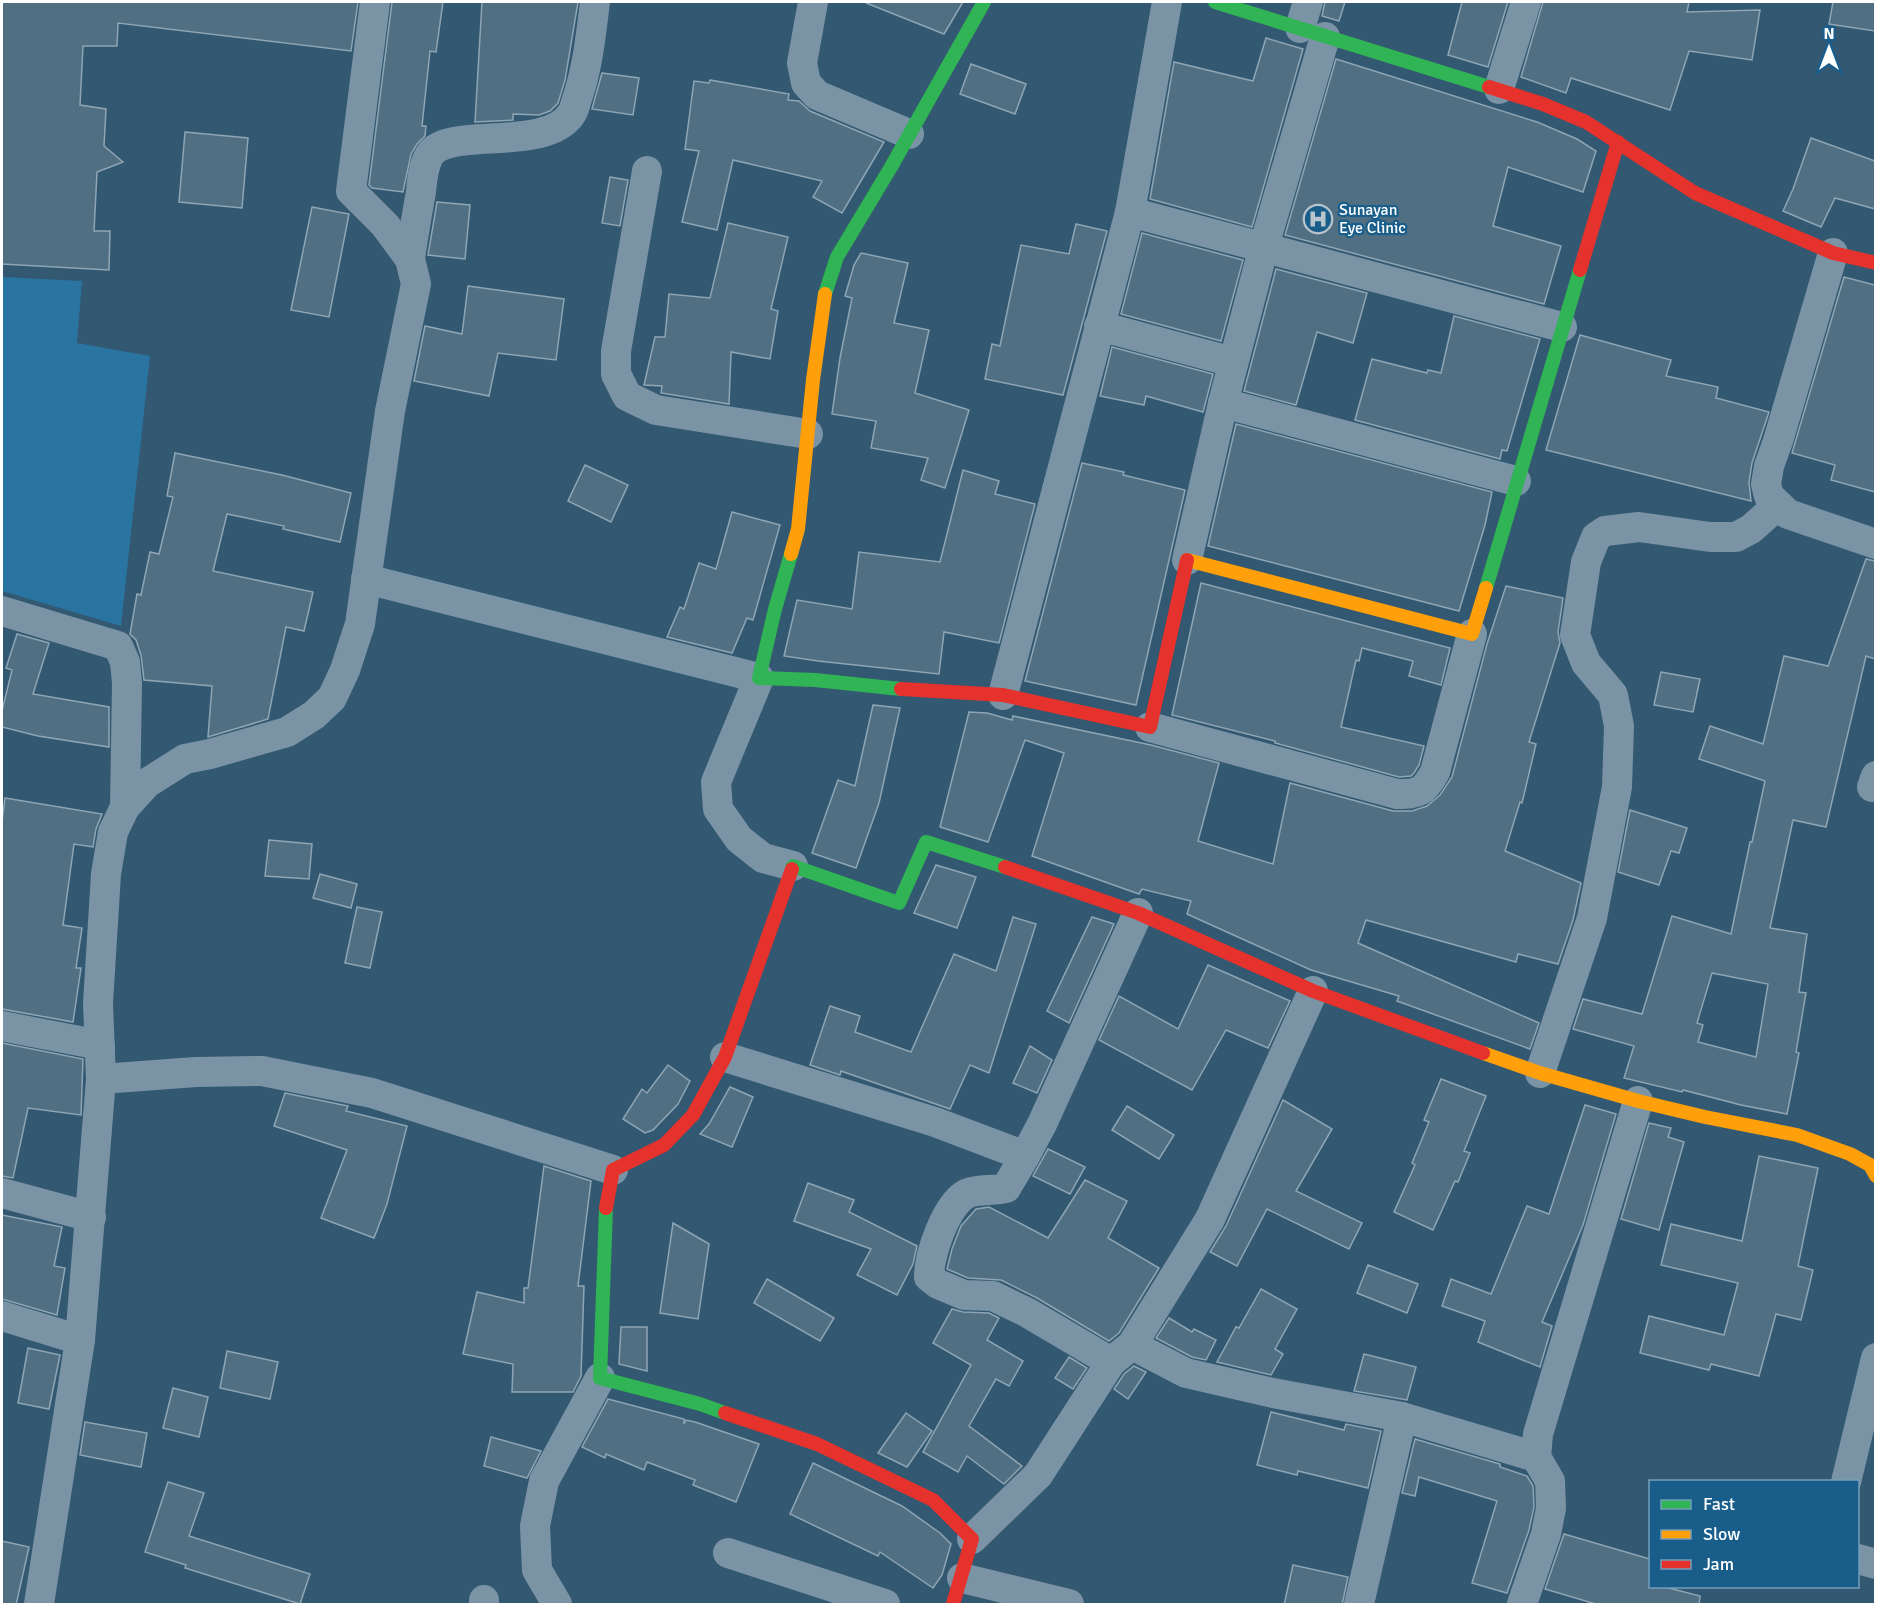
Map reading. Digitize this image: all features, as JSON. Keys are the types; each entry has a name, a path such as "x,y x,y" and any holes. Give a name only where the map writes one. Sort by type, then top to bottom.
{"street":[{"path":"39,1605 80,1340 101,1079 98,1002 106,874 114,832 125,807 147,783 185,759 287,732 314,715 332,698 345,670 360,624 390,411 416,284 410,260 385,225 351,191 375,2"},
{"path":"410,260 424,169 429,154 438,146 543,132 561,126 572,112 586,71 595,2"},
{"path":"813,2 802,63 806,82 817,95 909,134"},
{"path":"984,2 837,257 824,299 798,529 775,609 759,678 716,782 718,809 739,839 762,858 793,866 899,903 926,842 1138,914 1313,991 1540,1073 1638,1101 1797,1135 1850,1154 1870,1165 1875,1176"},
{"path":"1004,695 1130,212 1167,2"},
{"path":"1215,2 1311,22 1543,104 1575,118 1618,142 1695,193 1833,253 1875,263"},
{"path":"1499,89 1526,2"},
{"path":"1150,728 1223,403 1264,246 1311,22"},
{"path":"366,579 759,678 815,680 932,692 1004,695 1150,728 1397,794 1414,794 1426,787 1435,772 1516,481 1618,142"},
{"path":"647,171 616,351 616,374 627,396 656,410 808,434"},
{"path":"1130,212 1562,327"},
{"path":"1833,253 1769,466 1766,484 1769,496 1788,514 1875,544"},
{"path":"1099,326 1233,362"},
{"path":"1223,403 1516,481"},
{"path":"1540,1073 1592,918 1617,787 1619,726 1613,695 1586,663 1575,635 1586,562 1596,537 1605,531 1639,527 1710,537 1736,537 1751,529 1778,505"},
{"path":"1187,560 1472,634"},
{"path":"2,611 118,646 125,662 127,683 125,807"},
{"path":"101,1079 196,1072 262,1071 372,1093 613,1170 664,1145 693,1115 725,1057 793,866"},
{"path":"1138,914 1042,1124 1025,1156 1006,1188 970,1192 961,1198 948,1216 938,1238 929,1265 929,1277 938,1284 964,1295 993,1296 1121,1354 1186,1373 1273,1393 1402,1417 1536,1457"},
{"path":"1069,1605 957,1591 972,1539 1038,1475 1210,1219 1313,991"},
{"path":"2,1026 100,1045"},
{"path":"725,1057 935,1122 1025,1156"},
{"path":"1522,1605 1546,1534 1551,1508 1550,1481 1536,1457 1538,1434 1638,1101"},
{"path":"557,1605 537,1570 535,1526 544,1481 600,1378 606,1207 613,1170"},
{"path":"2,1193 91,1217"},
{"path":"2,1316 80,1340"},
{"path":"1846,1480 1875,1358"},
{"path":"600,1378 700,1404 817,1444 933,1500 972,1539"},
{"path":"1359,1605 1402,1417"},
{"path":"728,1553 885,1605"},
{"path":"1859,1560 1875,1564"}],"shaded area":[{"path":"2,277 82,281 77,343 150,356 121,626 2,591"}],"building":[{"path":"2,2 358,2 351,51 118,23 117,46 83,46 80,105 106,109 104,146 123,162 97,172 94,231 110,231 109,270 2,264"},
{"path":"392,2 443,2 436,52 430,51 422,126 426,126 425,136 411,154 403,192 372,188 369,185"},
{"path":"482,2 578,2 565,80 558,103 550,111 539,115 513,114 513,120 475,122"},
{"path":"866,2 963,2 944,34"},
{"path":"1325,2 1345,2 1339,21 1322,16"},
{"path":"1462,2 1508,2 1488,67 1448,55"},
{"path":"1543,2 1689,2 1687,12 1760,10 1752,60 1689,51 1670,110 1571,78 1566,93 1521,77"},
{"path":"1833,2 1875,2 1875,31 1829,24"},
{"path":"1266,38 1303,49 1252,227 1150,199 1174,62 1253,81"},
{"path":"1336,59 1537,122 1577,139 1596,151 1583,192 1508,167 1493,226 1561,246 1544,304 1285,235"},
{"path":"971,64 1026,84 1015,114 960,94"},
{"path":"602,73 639,78 633,115 592,109"},
{"path":"710,80 789,94 788,100 799,101 810,111 884,142 842,213 813,197 822,181 733,160 717,230 682,222 699,151 685,149 694,81 709,83"},
{"path":"185,132 248,138 242,208 179,202"},
{"path":"1811,138 1875,161 1875,209 1835,198 1821,227 1783,211"},
{"path":"610,177 628,180 620,226 602,223"},
{"path":"437,202 470,205 465,259 428,255"},
{"path":"312,207 349,214 329,317 291,310"},
{"path":"728,223 788,237 771,309 778,311 770,359 731,352 729,404 661,393 662,386 644,385 655,337 665,337 669,294 710,298"},
{"path":"1076,224 1107,231 1063,395 985,379 992,344 1000,346 1021,245 1069,254"},
{"path":"1142,233 1243,260 1221,341 1121,314"},
{"path":"861,253 908,263 894,323 929,330 915,393 969,410 945,488 921,480 928,458 871,448 876,421 832,414 852,298 845,296 854,265"},
{"path":"1276,269 1367,293 1353,343 1317,332 1296,405 1244,391"},
{"path":"1844,277 1875,285 1875,492 1831,480 1835,465 1792,453"},
{"path":"468,286 564,299 556,360 498,353 489,396 414,381 425,326 462,334"},
{"path":"1454,316 1540,339 1507,451 1502,450 1500,459 1355,420 1372,359 1427,373 1428,370 1441,373"},
{"path":"1580,335 1671,360 1666,376 1718,387 1716,398 1769,412 1752,463 1749,482 1751,501 1546,450"},
{"path":"1112,347 1213,374 1203,412 1146,396 1144,405 1100,396"},
{"path":"1236,424 1492,492 1485,525 1459,611 1208,546"},
{"path":"175,453 282,475 351,493 340,542 283,529 284,526 227,514 213,571 313,592 304,631 286,627 268,719 208,737 212,686 144,680 141,655 136,640 130,634 137,594 141,595 150,552 159,554 173,497 167,496"},
{"path":"1082,463 1124,472 1123,475 1185,490 1136,705 1025,681"},
{"path":"585,465 628,485 611,522 568,501"},
{"path":"963,470 999,481 995,494 1035,504 999,643 944,632 939,674 784,656 797,600 852,609 859,552 940,562"},
{"path":"732,512 780,525 753,620 747,618 732,653 667,637 680,607 684,609 699,563 716,569"},
{"path":"1866,559 1875,561 1875,659 1866,656 1826,827 1793,820 1770,928 1807,934 1799,992 1806,993 1796,1052 1799,1053 1787,1114 1624,1078 1634,1046 1573,1029 1583,999 1642,1014 1672,916 1731,934 1765,781 1699,759 1710,726 1763,744 1784,656 1828,666","holes":["1712,973 1768,984 1756,1057 1698,1042 1703,1025 1697,1023"]},
{"path":"1201,583 1450,648 1441,685 1409,676 1413,661 1362,648 1359,661 1356,660 1341,727 1424,746 1419,765 1414,773 1411,776 1399,777 1275,743 1275,741 1172,715"},
{"path":"1506,586 1563,598 1558,632 1560,643 1529,742 1536,744 1522,803 1520,802 1505,851 1581,883 1573,920 1558,964 1518,954 1516,962 1366,920 1358,943 1539,1023 1530,1049 1397,1001 1399,996 1311,970 1187,914 1191,901 1142,889 1139,894 1032,856 1064,753 1025,740 988,842 940,827 969,712 987,713 1012,720 1013,716 1151,745 1219,763 1198,841 1273,864 1290,783 1393,811 1412,811 1427,806 1440,795 1452,777 1487,644"},
{"path":"17,634 49,643 33,694 109,707 109,747 38,736 2,727 2,711 12,670 6,668"},
{"path":"1661,672 1700,679 1693,712 1654,705"},
{"path":"873,705 900,708 879,803 856,868 812,853 838,780 855,786"},
{"path":"5,798 102,814 96,829 93,847 74,844 63,925 82,928 76,968 81,968 73,1022 2,1009 2,821"},
{"path":"1630,810 1687,828 1679,853 1671,851 1659,885 1618,872"},
{"path":"269,840 312,844 309,879 265,876"},
{"path":"936,865 976,877 957,928 914,913"},
{"path":"320,874 357,884 351,908 313,898"},
{"path":"357,907 382,912 370,968 345,963"},
{"path":"1013,917 1036,924 989,1073 970,1065 950,1109 841,1071 840,1075 810,1065 830,1006 860,1016 855,1032 911,1052 954,954 996,971"},
{"path":"1092,917 1114,924 1069,1023 1047,1011"},
{"path":"1208,965 1290,1001 1268,1048 1226,1030 1192,1090 1099,1040 1119,996 1178,1029"},
{"path":"2,1043 83,1059 81,1115 28,1108 13,1178 2,1176"},
{"path":"1030,1046 1052,1060 1037,1093 1013,1083"},
{"path":"668,1065 690,1081 678,1104 653,1130 645,1133 623,1119 642,1089 647,1093"},
{"path":"1441,1079 1486,1096 1464,1151 1470,1153 1433,1230 1394,1212 1415,1165 1412,1163 1429,1122 1424,1120"},
{"path":"730,1087 753,1097 732,1147 700,1134 709,1124"},
{"path":"285,1093 348,1106 346,1111 407,1126 387,1204 374,1238 321,1218 347,1150 274,1126"},
{"path":"1283,1100 1332,1129 1296,1191 1362,1223 1349,1249 1267,1209 1237,1266 1210,1252 1226,1226"},
{"path":"1585,1105 1616,1114 1583,1225 1542,1322 1552,1326 1540,1367 1478,1342 1485,1321 1442,1306 1451,1279 1491,1294 1527,1206 1549,1214"},
{"path":"1127,1106 1174,1135 1159,1159 1112,1130"},
{"path":"1649,1123 1671,1128 1668,1137 1684,1142 1659,1230 1621,1219"},
{"path":"1048,1149 1085,1167 1070,1194 1033,1176"},
{"path":"1759,1156 1818,1168 1798,1266 1813,1270 1801,1320 1776,1314 1759,1376 1711,1364 1709,1370 1640,1353 1649,1316 1724,1335 1738,1283 1661,1265 1671,1224 1742,1241"},
{"path":"544,1166 591,1181 578,1286 584,1286 581,1376 573,1392 512,1392 513,1364 463,1354 477,1292 524,1303 524,1288 528,1288"},
{"path":"1085,1180 1127,1201 1108,1238 1159,1268 1119,1333 1109,1341 1037,1298 1001,1280 968,1278 947,1269 961,1226 976,1209 989,1207 1048,1238"},
{"path":"808,1183 854,1200 849,1212 917,1246 913,1264 897,1295 857,1275 871,1249 794,1221"},
{"path":"2,1215 62,1227 54,1266 65,1268 57,1315 2,1299"},
{"path":"673,1223 709,1244 698,1319 660,1313"},
{"path":"1368,1265 1418,1284 1407,1313 1357,1293"},
{"path":"767,1279 834,1318 820,1341 754,1303"},
{"path":"1261,1289 1297,1309 1275,1349 1283,1354 1271,1375 1217,1362"},
{"path":"952,1309 963,1312 989,1313 999,1318 987,1340 1023,1361 1009,1386 996,1379 969,1426 1022,1466 1004,1484 967,1456 958,1472 923,1452 971,1365 933,1343"},
{"path":"1169,1318 1192,1332 1194,1329 1216,1340 1206,1360 1192,1357 1156,1338"},
{"path":"621,1327 647,1327 647,1371 619,1364"},
{"path":"28,1348 60,1355 49,1409 18,1403"},
{"path":"227,1351 278,1362 270,1399 220,1388"},
{"path":"1364,1354 1416,1367 1407,1400 1354,1391"},
{"path":"1069,1357 1087,1368 1073,1389 1055,1378"},
{"path":"1134,1366 1146,1372 1128,1399 1114,1389 1124,1374"},
{"path":"173,1388 208,1397 199,1437 163,1428"},
{"path":"608,1399 684,1419 684,1424 686,1420 695,1422 759,1444 736,1502 693,1485 695,1480 647,1462 644,1470 606,1454 605,1458 582,1447"},
{"path":"1271,1412 1344,1430 1346,1424 1381,1431 1368,1488 1298,1471 1297,1475 1257,1465"},
{"path":"906,1413 932,1431 907,1467 878,1453"},
{"path":"85,1422 147,1433 141,1467 80,1455"},
{"path":"491,1437 541,1451 527,1478 484,1466"},
{"path":"1415,1439 1500,1464 1500,1467 1527,1476 1533,1486 1534,1507 1529,1530 1507,1593 1472,1583 1497,1501 1419,1477 1415,1496 1402,1493"},
{"path":"813,1463 902,1506 940,1533 951,1544 942,1575 933,1588 880,1552 878,1556 790,1514"},
{"path":"168,1482 204,1493 189,1536 310,1574 300,1604 185,1568 186,1565 145,1552"},
{"path":"1564,1534 1649,1559 1649,1588 1669,1588 1700,1596 1699,1605 1599,1605 1545,1589"},
{"path":"2,1541 29,1547 16,1605 2,1605"},
{"path":"1293,1565 1348,1577 1342,1605 1284,1605"}],"traffic: fast":[{"path":"825,294 837,257 891,167 984,2"},
{"path":"1215,2 1489,87"},
{"path":"1486,588 1580,270"},
{"path":"791,554 759,678 815,680 901,689"},
{"path":"792,869 793,866 899,903 926,842 1005,867"},
{"path":"606,1208 600,1378 700,1404 725,1413"}],"traffic: slow":[{"path":"791,554 798,529 813,380 825,294"},
{"path":"1187,560 1472,634 1486,588"},
{"path":"1483,1053 1540,1073 1638,1101 1797,1135 1850,1154 1870,1165 1876,1176"}],"traffic: jam":[{"path":"1489,87 1543,104 1586,122 1695,193 1833,253 1876,263"},
{"path":"1580,270 1618,142"},
{"path":"901,689 1003,695 1150,727 1187,560"},
{"path":"1005,867 1138,913 1313,991 1483,1053"},
{"path":"606,1208 613,1170 664,1145 693,1115 725,1057 792,869"},
{"path":"725,1413 817,1444 933,1500 972,1539 953,1604"}],"place":[{"name":"Sunayan Eye Clinic","path":"1318,219"}]}
